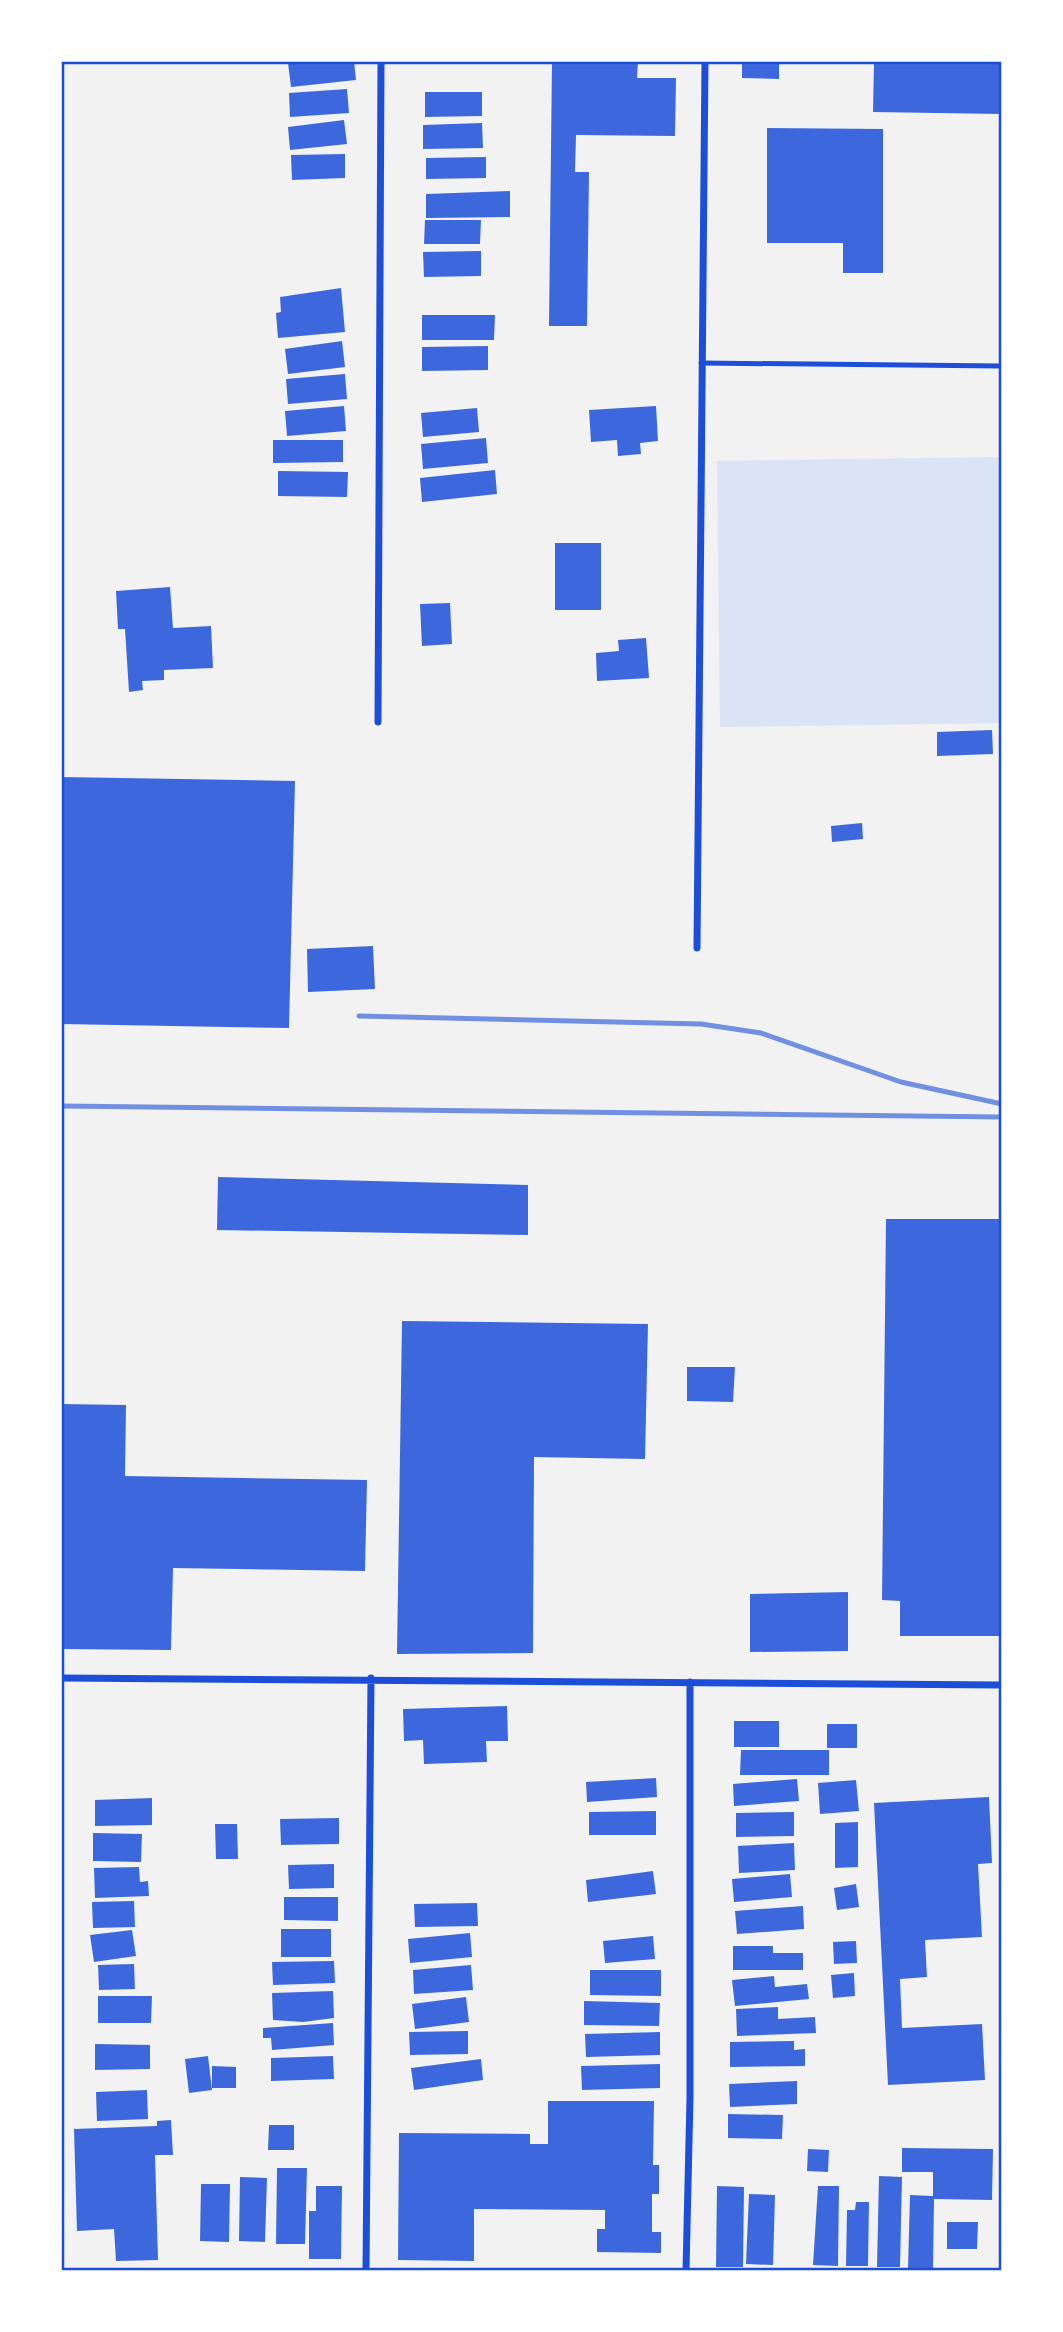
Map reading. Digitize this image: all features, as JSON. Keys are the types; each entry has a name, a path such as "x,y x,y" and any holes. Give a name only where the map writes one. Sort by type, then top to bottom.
{"street":[{"path":"378,722 381,61"},
{"path":"697,948 705,61"},
{"path":"61,1678 371,1678 1002,1685"},
{"path":"366,2271 371,1678"},
{"path":"686,2271 690,2098 690,1682"}],"lane":[{"path":"701,363 1002,366"}],"shaded area":[{"path":"1000,457 1002,723 720,727 717,461"}],"building":[{"path":"354,61 356,80 291,87 288,63"},
{"path":"552,61 638,61 637,78 676,78 675,136 576,135 575,172 589,172 587,326 549,326"},
{"path":"742,61 779,61 779,79 742,78"},
{"path":"874,61 1002,61 1002,114 873,112"},
{"path":"347,89 349,113 290,117 289,93"},
{"path":"425,92 482,92 482,116 425,117"},
{"path":"344,120 347,144 290,150 288,127"},
{"path":"482,123 483,148 423,149 423,125"},
{"path":"767,128 883,129 883,273 843,273 843,243 767,243"},
{"path":"345,154 345,178 292,180 291,155"},
{"path":"486,157 486,178 426,179 426,158"},
{"path":"510,191 510,217 426,218 426,194"},
{"path":"425,220 481,220 480,244 424,244"},
{"path":"481,251 481,276 424,277 423,252"},
{"path":"341,288 345,332 278,338 276,313 281,312 280,297"},
{"path":"422,315 495,315 494,340 422,340"},
{"path":"342,341 345,367 288,374 285,349"},
{"path":"488,346 488,370 422,371 422,347"},
{"path":"345,374 347,399 288,404 286,379"},
{"path":"344,406 346,431 287,436 285,411"},
{"path":"656,406 658,441 640,443 641,454 618,456 617,440 591,442 589,410"},
{"path":"477,408 479,432 423,437 421,413"},
{"path":"486,438 488,463 423,469 421,444"},
{"path":"273,440 343,440 343,462 273,463"},
{"path":"495,470 497,494 422,502 420,478"},
{"path":"278,471 348,472 347,497 278,496"},
{"path":"555,543 601,543 601,610 555,610"},
{"path":"170,587 173,628 211,626 213,668 164,670 164,680 142,681 143,690 129,692 125,629 118,629 116,591"},
{"path":"450,603 452,644 422,646 420,604"},
{"path":"646,638 649,678 597,681 596,653 619,651 618,640"},
{"path":"992,730 993,754 937,756 937,732"},
{"path":"61,777 295,781 289,1028 61,1024"},
{"path":"862,823 863,839 832,842 831,826"},
{"path":"373,946 375,989 308,992 307,949"},
{"path":"218,1177 528,1185 528,1235 217,1230"},
{"path":"886,1219 1002,1219 1002,1636 900,1636 900,1601 882,1600"},
{"path":"402,1321 648,1324 645,1459 534,1457 533,1653 397,1654"},
{"path":"687,1367 735,1367 733,1402 687,1401"},
{"path":"61,1404 126,1405 125,1476 367,1480 365,1571 173,1568 171,1650 61,1649"},
{"path":"848,1592 848,1651 750,1652 750,1594"},
{"path":"507,1706 508,1741 486,1741 487,1762 424,1764 423,1740 404,1741 403,1709"},
{"path":"734,1721 779,1721 779,1747 734,1747"},
{"path":"827,1724 857,1724 857,1748 827,1748"},
{"path":"741,1750 829,1750 829,1775 740,1775"},
{"path":"656,1778 657,1797 587,1802 586,1782"},
{"path":"797,1779 799,1801 734,1806 733,1784"},
{"path":"856,1780 859,1811 820,1814 818,1783"},
{"path":"989,1797 992,1863 978,1864 982,1937 925,1940 927,1977 900,1979 902,2028 982,2024 985,2080 888,2085 874,1803"},
{"path":"152,1798 152,1825 95,1826 95,1800"},
{"path":"656,1811 656,1835 589,1835 589,1812"},
{"path":"794,1812 794,1836 736,1837 736,1813"},
{"path":"339,1818 339,1844 281,1845 280,1819"},
{"path":"858,1822 858,1867 835,1868 835,1823"},
{"path":"215,1824 237,1824 238,1859 216,1859"},
{"path":"93,1833 142,1834 141,1862 93,1861"},
{"path":"794,1843 795,1870 739,1873 738,1846"},
{"path":"334,1864 334,1888 289,1889 288,1865"},
{"path":"139,1867 140,1882 148,1881 149,1896 95,1898 94,1868"},
{"path":"653,1871 656,1894 588,1902 586,1880"},
{"path":"790,1874 792,1897 734,1902 732,1879"},
{"path":"856,1884 859,1907 837,1910 834,1888"},
{"path":"284,1897 338,1897 338,1921 284,1920"},
{"path":"134,1901 135,1927 93,1928 92,1902"},
{"path":"477,1903 478,1926 415,1927 414,1904"},
{"path":"803,1906 804,1929 737,1934 735,1911"},
{"path":"281,1929 331,1929 331,1957 281,1957"},
{"path":"132,1930 136,1956 94,1962 90,1935"},
{"path":"470,1933 472,1957 410,1963 408,1939"},
{"path":"653,1936 655,1959 605,1963 603,1941"},
{"path":"856,1941 857,1963 834,1964 833,1942"},
{"path":"733,1946 773,1946 773,1953 803,1953 803,1970 733,1970"},
{"path":"334,1961 335,1983 273,1985 272,1962"},
{"path":"134,1964 135,1989 99,1990 98,1965"},
{"path":"471,1965 473,1990 414,1994 413,1970"},
{"path":"590,1970 661,1970 661,1996 590,1995"},
{"path":"854,1973 855,1996 833,1998 831,1975"},
{"path":"774,1976 775,1987 807,1984 809,1999 735,2006 732,1980"},
{"path":"333,1991 334,2018 303,2022 273,2020 272,1993"},
{"path":"98,1996 152,1996 151,2023 98,2023"},
{"path":"466,1997 469,2022 415,2029 412,2004"},
{"path":"584,2001 660,2003 659,2026 584,2025"},
{"path":"778,2007 778,2019 815,2017 816,2033 737,2036 736,2009"},
{"path":"333,2023 334,2045 272,2050 271,2038 263,2038 263,2028"},
{"path":"468,2031 468,2054 410,2055 409,2032"},
{"path":"660,2032 660,2055 586,2057 585,2034"},
{"path":"794,2041 794,2050 805,2049 805,2066 730,2067 730,2042"},
{"path":"95,2044 150,2045 150,2069 95,2070"},
{"path":"208,2056 212,2090 189,2093 185,2059"},
{"path":"333,2056 334,2079 271,2081 271,2058"},
{"path":"481,2059 483,2080 414,2090 411,2068"},
{"path":"660,2064 660,2088 582,2090 581,2066"},
{"path":"212,2066 236,2067 236,2088 212,2088"},
{"path":"797,2081 797,2104 730,2107 729,2084"},
{"path":"147,2090 148,2119 97,2121 96,2092"},
{"path":"548,2101 654,2101 653,2165 659,2165 659,2194 652,2194 652,2232 661,2232 661,2253 597,2252 597,2229 605,2229 605,2210 474,2209 474,2261 398,2260 399,2133 530,2134 530,2144 548,2144"},
{"path":"728,2114 783,2115 782,2139 728,2138"},
{"path":"171,2120 173,2155 155,2155 158,2260 116,2261 114,2229 77,2231 74,2129 157,2126 157,2121"},
{"path":"269,2125 294,2125 294,2150 268,2150"},
{"path":"902,2148 993,2149 992,2200 934,2199 933,2269 908,2269 910,2195 933,2196 933,2172 902,2172"},
{"path":"808,2149 829,2150 828,2172 807,2171"},
{"path":"277,2168 307,2168 305,2244 276,2244"},
{"path":"879,2176 902,2177 900,2267 877,2267"},
{"path":"240,2177 267,2178 265,2242 239,2241"},
{"path":"201,2184 230,2184 229,2242 200,2241"},
{"path":"316,2186 342,2186 341,2259 309,2259 309,2211 316,2211"},
{"path":"717,2186 744,2187 743,2267 716,2267"},
{"path":"818,2186 839,2186 838,2266 813,2265"},
{"path":"749,2194 775,2195 773,2265 746,2264"},
{"path":"856,2202 869,2202 868,2266 846,2266 847,2210 855,2210"},
{"path":"947,2222 978,2222 977,2249 947,2249"}],"railway":[{"path":"359,1016 701,1024 761,1033 901,1082 1002,1104"},
{"path":"61,1106 1002,1117"}]}
